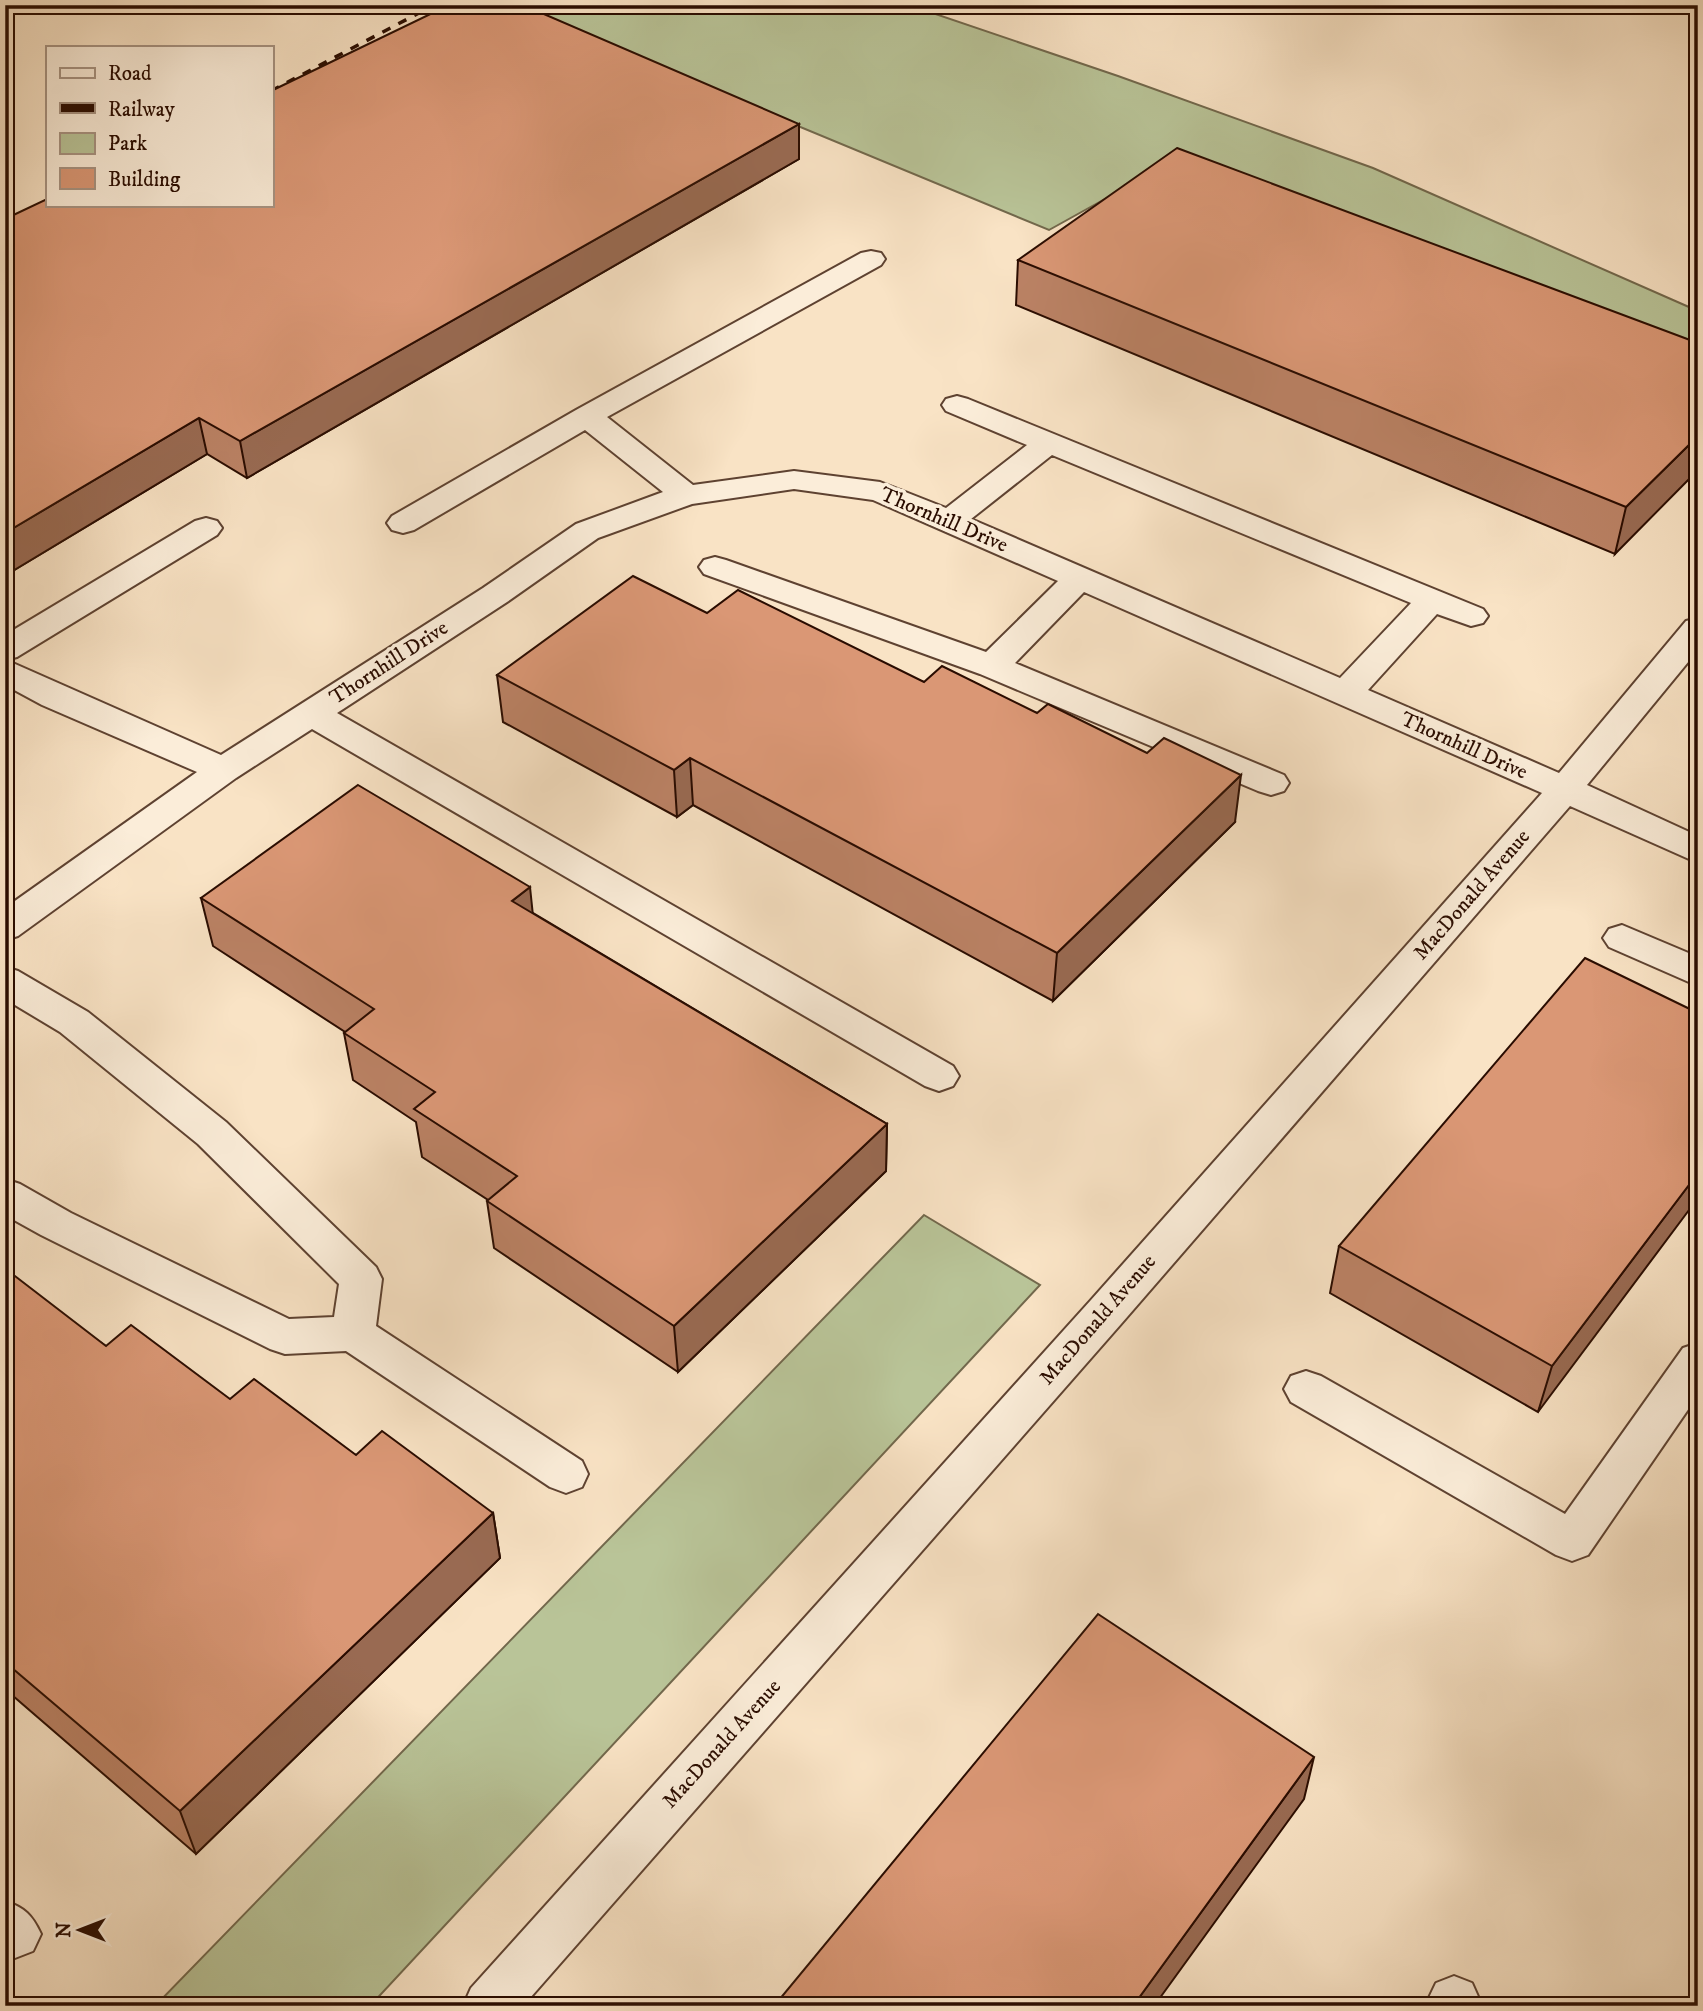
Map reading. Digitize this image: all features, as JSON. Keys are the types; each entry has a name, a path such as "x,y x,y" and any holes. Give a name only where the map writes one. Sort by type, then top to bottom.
{"street":[{"path":"402,523 587,416 871,259"},
{"path":"957,405 1471,616"},
{"path":"587,416 686,495"},
{"path":"949,521 1048,443"},
{"name":"Thornhill Drive","path":"5,927 224,770 495,595 587,531 686,495 794,480 880,491 1565,789 1698,851"},
{"path":"5,650 206,528"},
{"path":"715,566 992,666 1271,783"},
{"path":"992,666 1080,578"},
{"path":"1345,694 1432,600"},
{"name":"MacDonald Avenue","path":"489,2006 1096,1323 1565,789 1698,628"},
{"path":"5,671 54,697 224,770"},
{"path":"311,713 939,1076"},
{"path":"1622,938 1698,973"},
{"path":"5,981 74,1022 212,1133 361,1279 353,1333"},
{"path":"5,1195 56,1224 285,1337 353,1333 566,1474"},
{"path":"1307,1389 1572,1541 1698,1360"}],"green space":[{"path":"506,5 909,5 1118,76 1373,168 1698,311 1698,362 1159,169 1049,230"},
{"path":"924,1215 1040,1285 370,2006 155,2006"}],"building":[{"path":"449,5 523,5 799,124 240,441 199,418 5,533 5,219 46,199 46,206 273,206 273,90"},
{"path":"1177,148 1698,343 1698,436 1626,507 1018,260"},
{"path":"633,576 707,613 738,590 924,682 942,666 1037,713 1048,704 1147,753 1164,738 1241,775 1057,953 690,758 674,770 497,675"},
{"path":"358,785 530,887 512,901 887,1124 674,1326 487,1201 517,1176 414,1109 435,1092 344,1033 374,1009 201,898"},
{"path":"1585,958 1698,1013 1698,1173 1552,1366 1339,1246"},
{"path":"11,1273 106,1346 131,1325 230,1399 254,1379 356,1455 382,1431 493,1513 180,1811 5,1662 5,1278"},
{"path":"1098,1614 1314,1757 1133,2006 774,2006"}],"railway":[{"path":"273,90 434,5"},
{"path":"1683,5 1698,10"}]}
